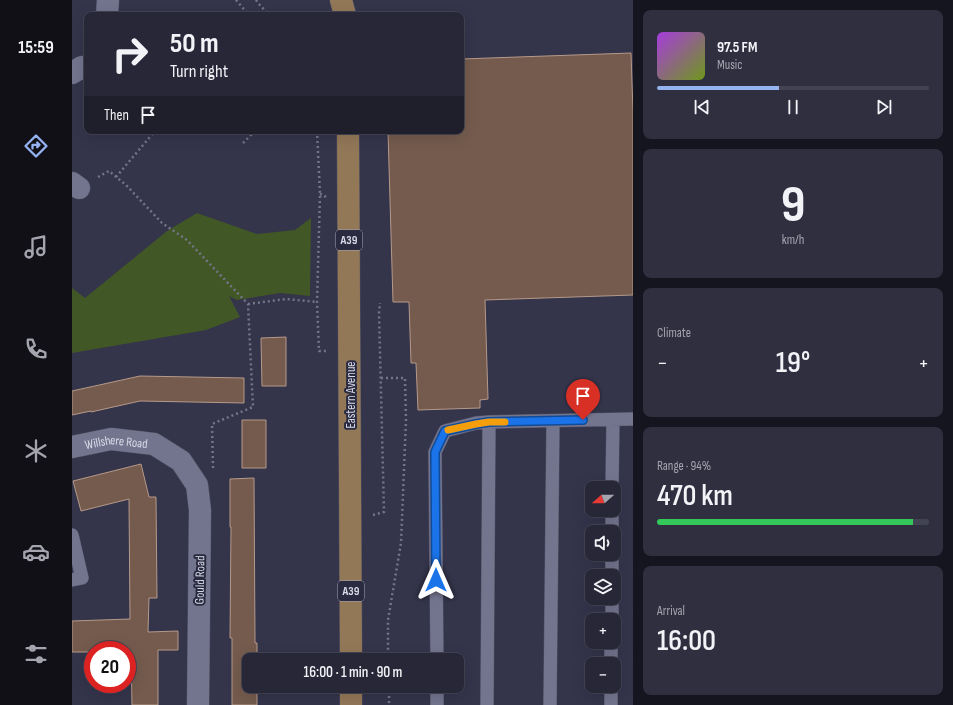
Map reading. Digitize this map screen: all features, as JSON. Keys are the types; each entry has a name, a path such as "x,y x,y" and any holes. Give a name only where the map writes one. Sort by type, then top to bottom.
{"main road":[{"path":"340,0 344,12"},
{"path":"349,12 352,0"},
{"name":"Eastern Avenue","path":"348,134 351,653"},
{"path":"351,693 351,705"}],"street":[{"path":"107,12 108,0"},
{"path":"72,73 84,67"},
{"name":"Willshere Road","path":"72,446 111,439 154,444 181,461"},
{"name":"Gould Road","path":"181,461 197,485 200,510 198,705"}],"lane":[{"path":"437,653 435,452 445,431 489,422 633,419"},
{"path":"612,481 613,420"},
{"path":"550,705 553,421"},
{"path":"487,705 489,422"},
{"path":"72,535 82,578 72,580"},
{"path":"437,693 437,705"},
{"path":"611,693 611,705"}],"path":[{"path":"236,0 246,12"},
{"path":"256,1 266,12"},
{"path":"116,176 152,134"},
{"path":"243,143 252,134"},
{"path":"317,134 320,194 317,302 319,351 327,351"},
{"path":"75,186 109,171 126,185 162,223 187,240 248,304 253,407 212,424 214,486 197,485"},
{"path":"248,304 286,299 317,302"},
{"path":"351,522 384,512 380,303"},
{"path":"381,378 405,378 406,420 401,543 388,620 388,653"},
{"path":"389,693 389,705"}],"green space":[{"path":"197,213 257,234 295,230 311,218 310,296 280,293 237,300 229,296 240,317 206,330 72,353 72,288 85,298 167,231"}],"building":[{"path":"631,53 633,112 633,295 485,300 488,399 480,400 480,408 418,410 416,363 411,363 409,302 393,302 388,134 464,134 464,59"},
{"path":"286,337 286,386 262,386 261,338"},
{"path":"140,376 244,378 244,403 140,401 72,415 72,391"},
{"path":"242,420 266,420 266,468 242,468"},
{"path":"141,464 149,497 156,497 157,598 149,598 148,632 178,631 178,650 158,650 158,705 132,705 132,693 136,693 136,641 84,641 84,652 72,652 72,621 130,619 129,499 81,511 73,481"},
{"path":"254,478 255,643 257,643 257,653 242,653 242,693 257,693 257,705 232,705 232,638 230,638 230,479"}],"slow traffic":[{"path":"448,430 489,422 505,422"}],"route":[{"path":"436,580 435,452 445,431 489,422 583,420"}]}
